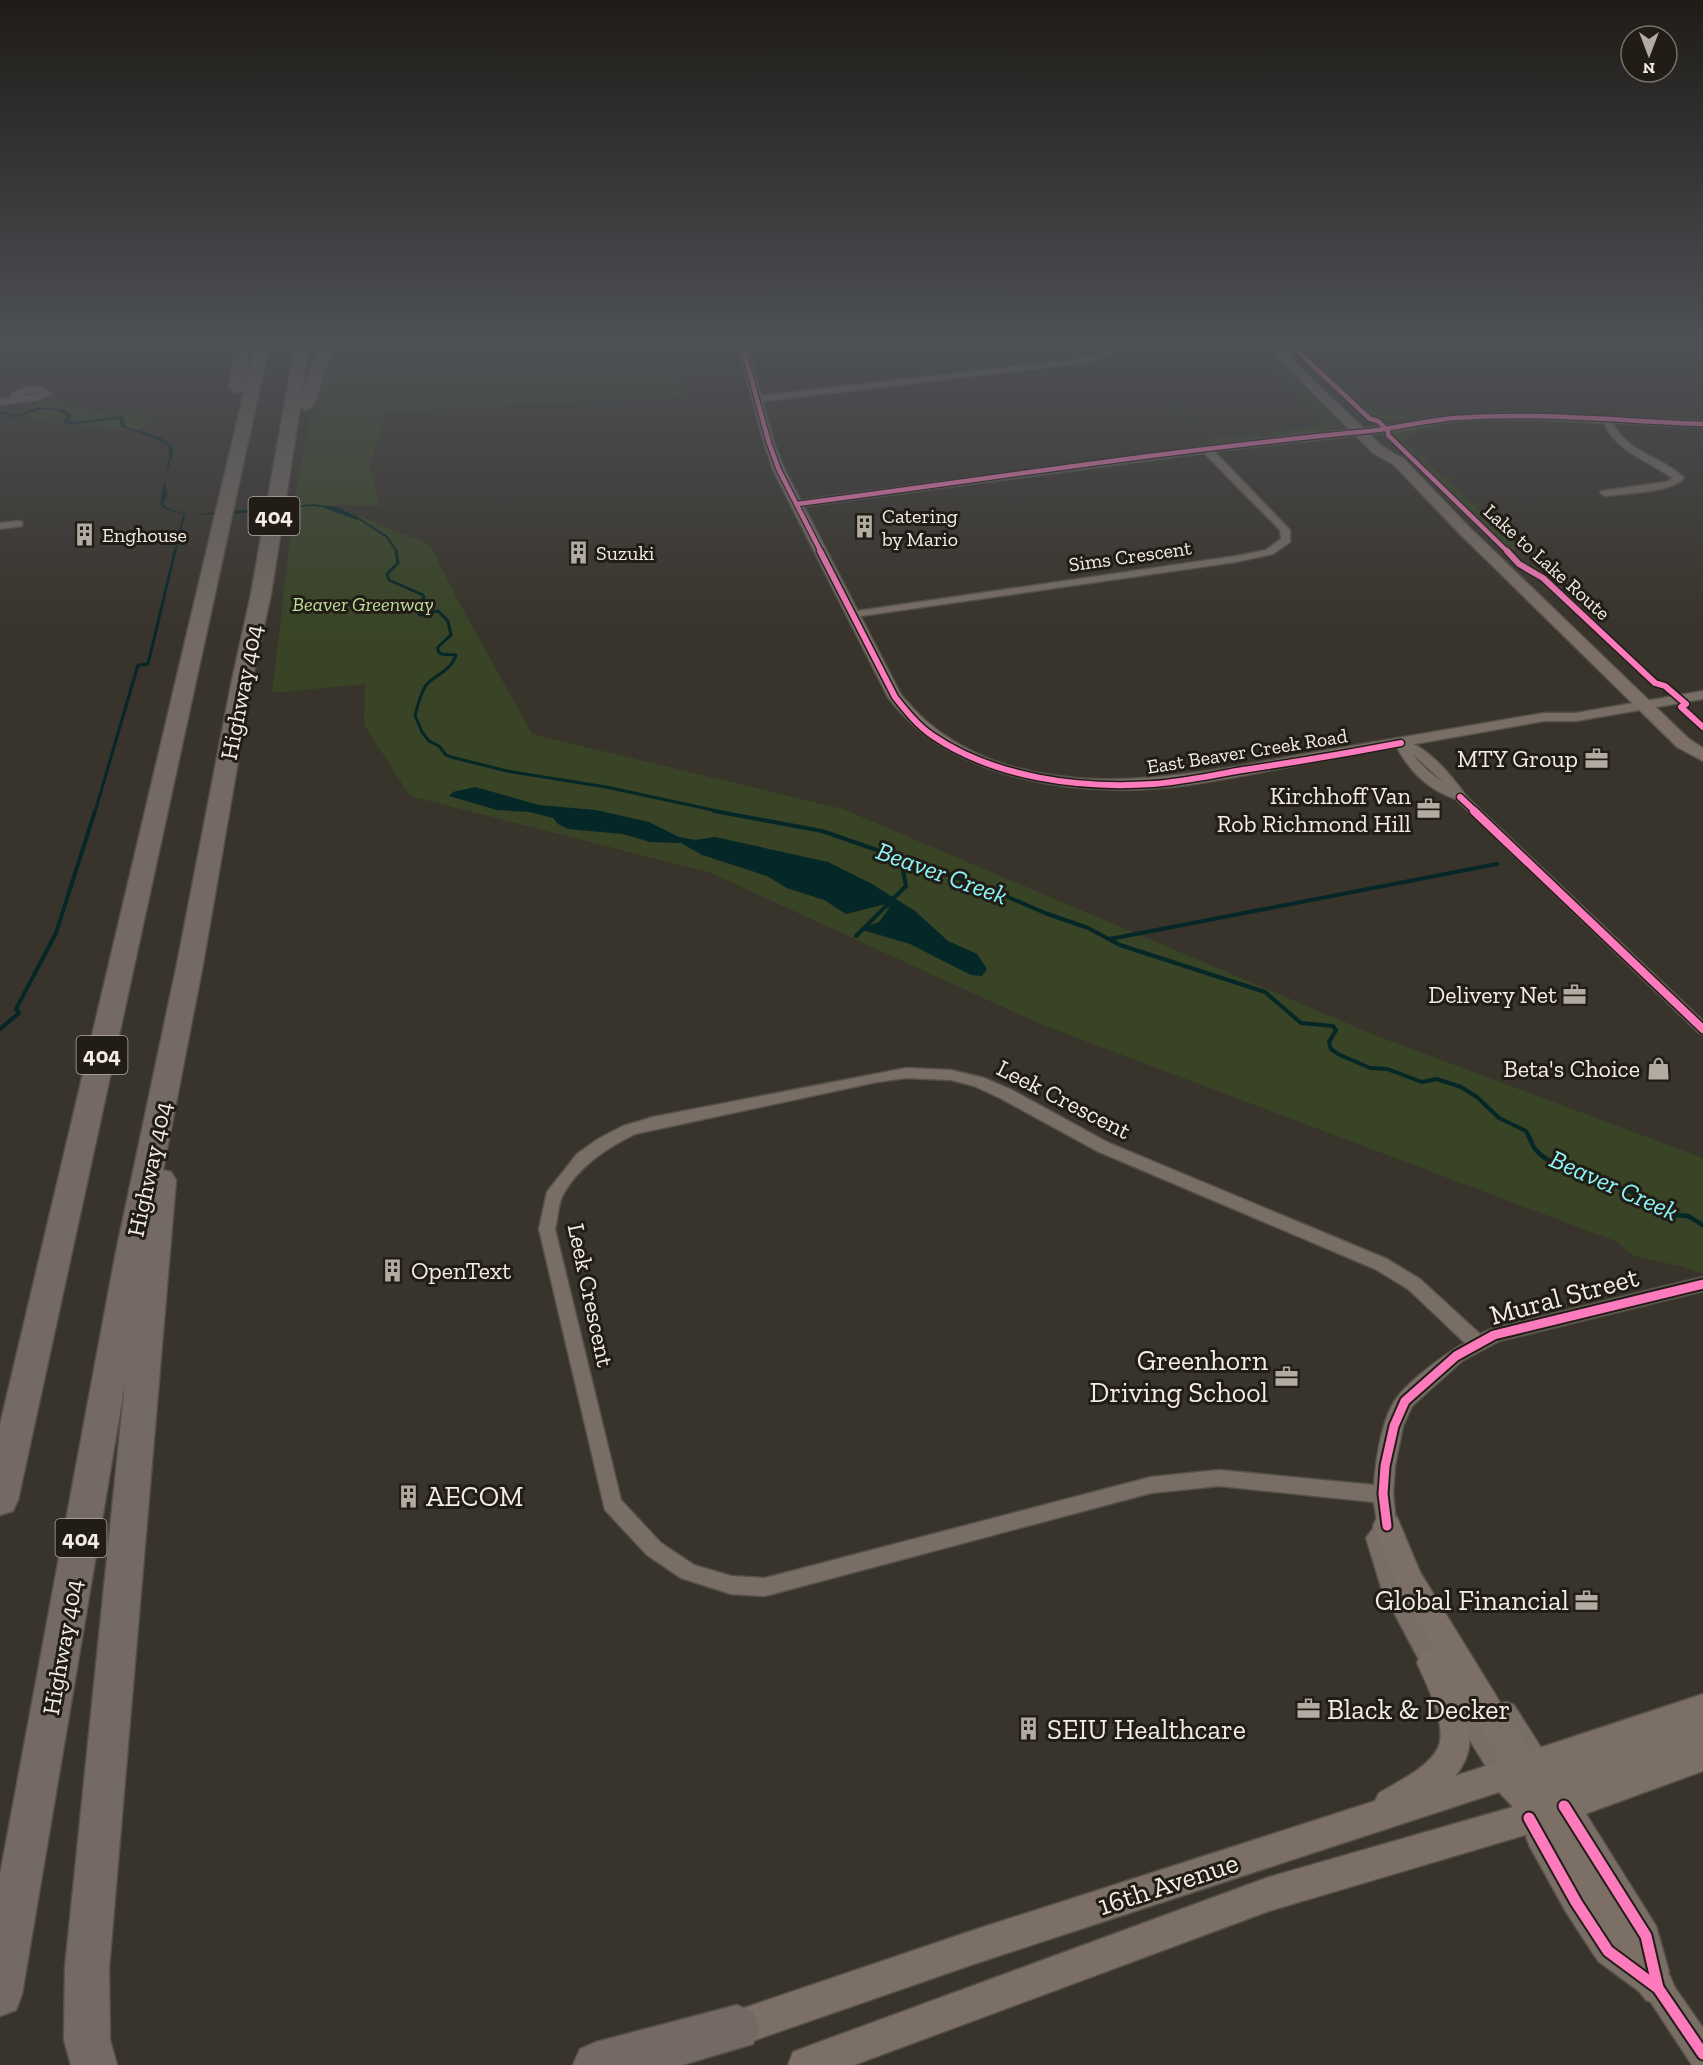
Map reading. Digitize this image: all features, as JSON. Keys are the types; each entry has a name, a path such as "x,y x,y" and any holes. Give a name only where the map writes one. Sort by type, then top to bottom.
{"highway":[{"path":"235,441 235,466"},
{"name":"404","path":"0,1500 240,441"},
{"name":"Highway 404","path":"0,1994 131,1257 167,1083 242,680 261,594 287,441"},
{"path":"94,2065 87,2040 87,1968 160,1212 167,1083"},
{"path":"596,2065 737,2028"}],"main road":[{"path":"1372,441 1378,450 1399,462 1434,498 1449,506 1649,699 1703,746"},
{"path":"1649,699 1683,743 1703,756"},
{"path":"1387,1526 1408,1579 1633,1956 1658,1988"},
{"path":"1351,1826 1423,1785 1438,1773 1452,1752 1455,1740 1453,1712 1432,1663"},
{"name":"16th Avenue","path":"806,2065 1537,1792 1703,1708"},
{"path":"1537,1792 1703,1733"},
{"name":"16th Avenue","path":"635,2065 1038,1925 1351,1826 1537,1792 1703,1756"}],"street":[{"name":"East Beaver Creek Road","path":"769,441 797,504 895,697 922,726 944,741 973,756 1036,776 1097,784 1172,782 1544,717 1576,717 1649,699"},
{"path":"797,504 1036,475 1270,441"},
{"path":"1605,493 1667,485 1674,483 1678,478 1621,441"},
{"name":"Sims Crescent","path":"854,614 1236,559 1276,550 1286,540 1285,530 1278,520 1207,450"},
{"path":"0,526 19,524"},
{"path":"1649,699 1703,686"},
{"path":"1649,699 1703,695"},
{"path":"1401,743 1406,757 1433,783 1460,797 1703,1029"},
{"name":"Leek Crescent","path":"1383,1494 1219,1478 1151,1485 765,1587 731,1586 688,1572 654,1549 612,1504 548,1229 555,1192 583,1158 604,1143 630,1130 877,1077 906,1073 951,1075 979,1082 1006,1094 1103,1147 1381,1264 1414,1284 1477,1343"},
{"name":"Mural Street","path":"1537,1792 1432,1663 1392,1590 1376,1538 1387,1526 1383,1494 1385,1466 1394,1426 1405,1401 1456,1356 1477,1343 1515,1329 1703,1284"},
{"path":"1658,1988 1703,2054"}],"green space":[{"name":"Beaver Greenway","path":"306,441 377,441 370,467 380,506 332,505 430,545 532,734 843,809 1377,1036 1703,1158 1703,1274 1634,1256 1615,1241 1040,1024 711,873 410,796 364,725 365,684 272,693 294,506"},
{"path":"1207,441 1249,441 1234,445 1211,444"},
{"path":"1396,441 1404,441 1421,456 1430,458 1424,460 1443,477 1453,479 1447,480 1471,503 1481,505 1475,506 1493,523 1500,522 1503,525 1497,526 1520,547 1527,549 1514,550 1504,545"},
{"path":"1423,471 1493,538 1499,547 1447,499"}],"water":[{"path":"158,441 166,441 174,451 165,479 169,460 168,446"},
{"path":"164,482 168,492 163,505 179,512 174,511 161,507"},
{"path":"313,504 337,507 362,519 357,520 322,507 309,506 233,514 198,514"},
{"path":"475,787 539,805 596,810 649,822 679,837 695,840 715,837 828,862 872,884 915,911 948,941 977,954 987,969 982,976 971,975 910,944 859,929 879,922 889,908 886,904 846,914 824,900 787,888 767,876 702,855 681,843 650,842 623,834 568,829 558,824 553,818 530,812 497,810 449,796 453,792"}],"waterway":[{"path":"175,552 184,515"},
{"name":"Beaver Creek","path":"361,520 387,537 397,552"},
{"path":"95,812 138,665 148,664 175,551"},
{"name":"Beaver Creek","path":"396,551 398,563 387,574 389,580 423,595 424,598 414,607 420,615 438,611 448,621 451,635 438,647 438,651 441,654 456,655 448,668 426,686 415,715 422,732 446,755 507,771 606,787 722,812"},
{"path":"0,1029 19,1013 16,1009 56,933 95,811"},
{"name":"Beaver Creek","path":"714,811 822,831 987,888 1045,913 1088,928 1120,945 1265,992 1301,1023 1333,1026 1336,1030 1329,1042 1331,1049 1338,1054 1370,1068 1387,1069 1422,1082 1437,1079 1461,1087 1477,1097 1499,1118 1526,1131 1529,1137"},
{"path":"856,936 906,886 901,860"},
{"path":"1110,939 1497,864"},
{"name":"Beaver Creek","path":"1529,1137 1536,1150 1552,1162 1565,1167 1584,1168 1600,1180 1639,1195 1675,1215 1688,1216 1703,1225"}],"cycle path":[{"path":"769,441 779,470 895,697 912,718 933,736 976,759 1026,774 1077,783 1154,784 1197,779 1401,743"},
{"path":"797,504 1269,441"},
{"name":"Lake to Lake Route","path":"1395,441 1519,564 1543,578 1655,683 1665,686 1686,704 1681,707 1703,727"},
{"path":"1460,797 1703,1029"},
{"path":"1387,1526 1383,1494 1385,1466 1394,1426 1405,1401 1456,1356 1494,1335 1703,1284"},
{"path":"1564,1806 1646,1936 1658,1988"},
{"path":"1529,1818 1576,1902 1608,1951 1658,1988 1703,2054"}],"place":[{"name":"Catering by Mario","path":"864,527"},
{"name":"Enghouse","path":"84,535"},
{"name":"Suzuki","path":"578,553"},
{"name":"MTY Group","path":"1596,758"},
{"name":"Kirchhoff Van Rob Richmond Hill","path":"1429,809"},
{"name":"Delivery Net","path":"1575,994"},
{"name":"Beta's Choice","path":"1658,1068"},
{"name":"OpenText","path":"393,1270"},
{"name":"Greenhorn Driving School","path":"1286,1376"},
{"name":"AECOM","path":"408,1496"},
{"name":"Global Financial","path":"1587,1600"},
{"name":"Black & Decker","path":"1309,1709"},
{"name":"SEIU Healthcare","path":"1029,1729"}]}
